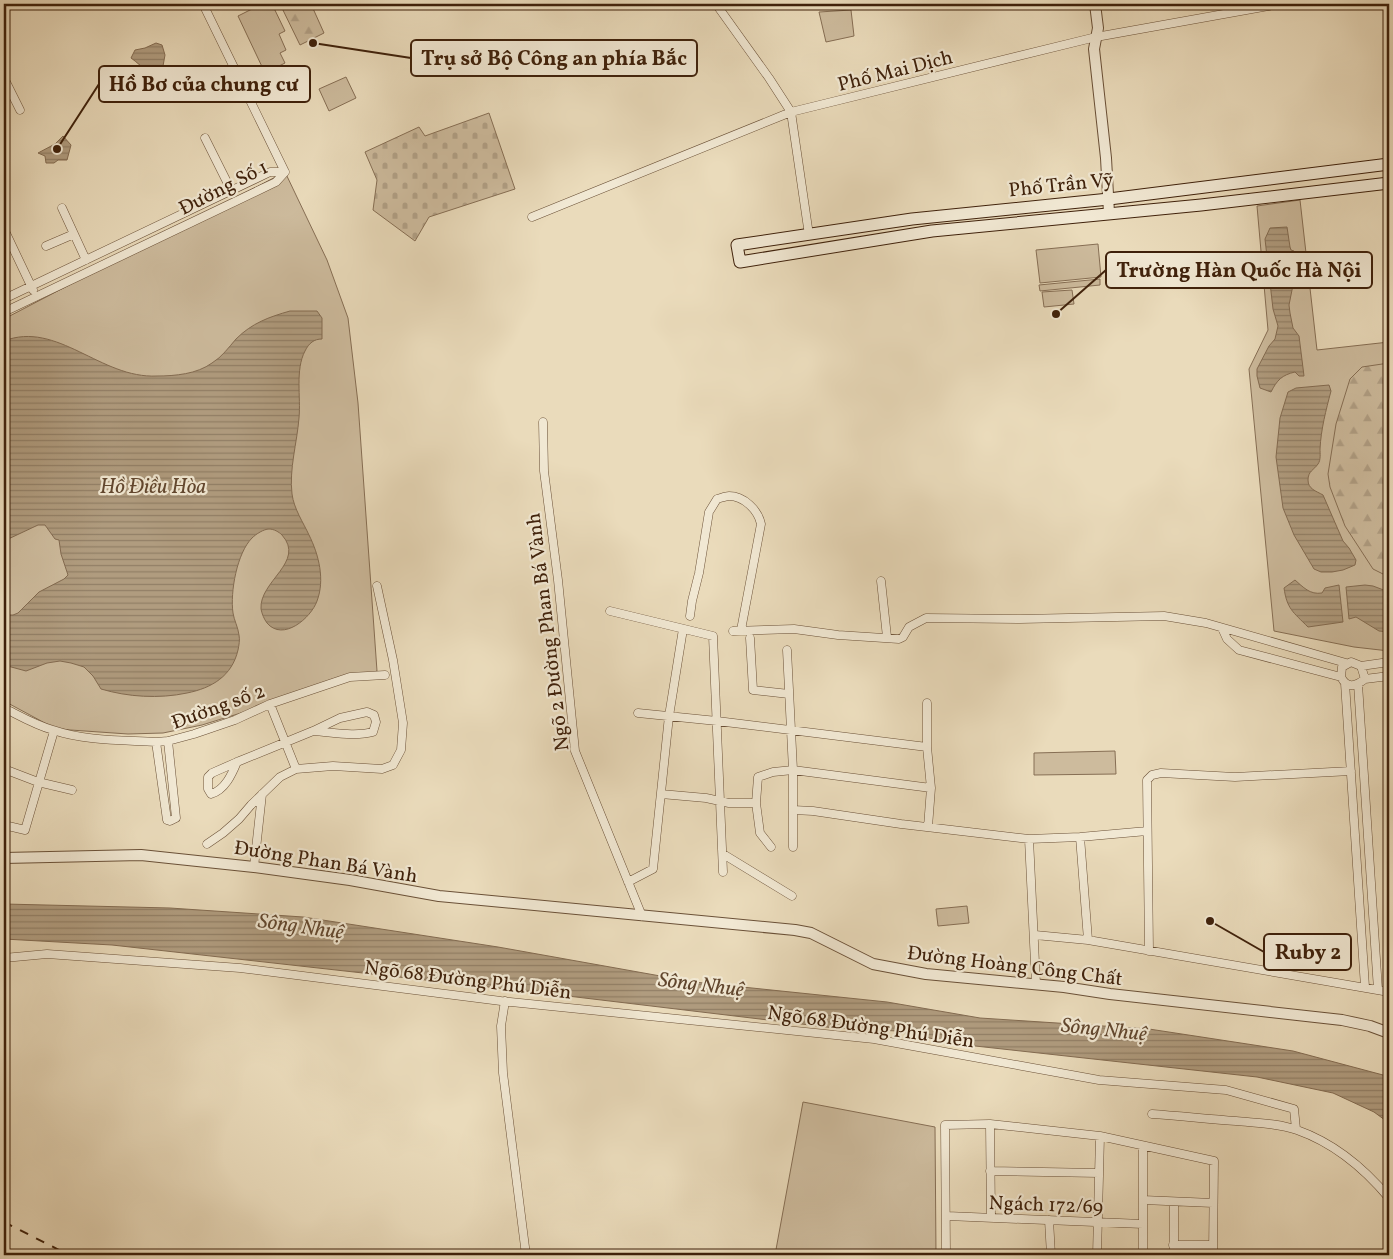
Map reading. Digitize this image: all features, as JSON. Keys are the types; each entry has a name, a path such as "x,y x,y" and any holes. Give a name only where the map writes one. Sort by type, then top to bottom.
{"main road":[{"name":"Phố Trần Vỹ","path":"1389,164 1109,198 912,219 737,245 740,262 932,231 1200,205 1389,183"},
{"path":"809,235 811,250"}],"street":[{"path":"203,4 285,172"},
{"path":"716,4 791,112 809,235"},
{"path":"1095,4 1098,28 1094,49 1102,115 1109,213"},
{"name":"Phố Mai Dịch","path":"532,217 791,112 1096,37 1280,4"},
{"path":"4,78 20,110"},
{"path":"205,138 232,190"},
{"name":"Đường Số 1","path":"4,299 270,172 285,172"},
{"name":"Đường Số 1","path":"4,312 276,182 285,172"},
{"path":"62,208 86,260"},
{"path":"4,229 36,296"},
{"path":"46,246 74,234"},
{"name":"Ngõ 2 Đường Phan Bá Vành","path":"543,422 544,471 558,580 575,751 642,916"},
{"path":"690,616 710,512 717,499 729,496 739,499 753,508 759,516 760,524 741,630"},
{"path":"881,581 887,638"},
{"path":"207,844 239,819 280,777 296,768 333,766 382,769 393,765 401,750 403,723 393,660 377,586"},
{"path":"610,611 713,636 723,854 722,872"},
{"path":"733,631 794,629 838,635 899,639 904,637 909,627 927,618 1020,619 1164,616 1206,623 1346,663 1351,662 1361,666 1389,662"},
{"path":"1222,628 1227,639 1239,650 1343,680 1353,686 1365,679 1389,676"},
{"path":"628,882 653,869 669,716 683,629"},
{"path":"750,638 753,690 789,694"},
{"path":"787,650 793,770 793,847"},
{"path":"1346,663 1342,667 1351,771 1365,988"},
{"path":"1361,666 1365,679"},
{"name":"Đường số 2","path":"4,708 54,731 77,736 156,742 168,741 235,720 270,704 350,677 385,675"},
{"path":"1358,684 1378,990"},
{"path":"928,703 927,747 931,788 928,828"},
{"path":"270,704 296,768"},
{"path":"237,762 340,718 367,712 374,715 376,722 373,732 368,733 313,731"},
{"path":"638,713 927,747"},
{"path":"4,825 25,830 54,731"},
{"path":"156,742 167,820 170,821 176,818 168,741"},
{"path":"4,769 38,782 72,790"},
{"path":"771,847 760,833 756,803 758,777 773,772 793,770 931,788"},
{"path":"1148,951 1147,780 1152,775 1235,777 1351,771"},
{"path":"254,867 262,794"},
{"path":"661,794 706,798 729,803 756,803"},
{"path":"793,810 813,810 928,828 1029,839 1147,831"},
{"path":"1080,837 1088,940"},
{"path":"1029,839 1036,984"},
{"path":"723,854 792,896"},
{"name":"Đường Phan Bá Vành","path":"4,858 141,856 254,867 350,880 439,896 642,916"},
{"path":"1359,903 1372,901"},
{"name":"Đường Hoàng Công Chất","path":"642,916 811,933 873,964 926,974 1036,984 1342,1020 1370,1026 1389,1033"},
{"path":"1034,935 1088,940 1389,992"},
{"name":"Ngõ 68 Đường Phú Diễn","path":"4,958 47,954 240,968 505,1001 874,1039 1099,1080 1226,1090 1294,1109 1296,1129"},
{"path":"505,1001 501,1026 503,1072 526,1255"},
{"path":"1152,1114 1264,1124 1296,1129 1344,1154 1388,1193"},
{"path":"990,1124 991,1218"},
{"path":"946,1255 946,1125 990,1124 1100,1136 1214,1161 1213,1255"},
{"path":"1097,1255 1100,1136"},
{"path":"1143,1146 1144,1255"},
{"path":"990,1170 1099,1173"},
{"path":"1143,1200 1213,1203"},
{"path":"1174,1202 1174,1255"},
{"name":"Ngách 172/69","path":"947,1216 1143,1224"},
{"path":"1049,1220 1051,1255"},
{"path":"1174,1245 1213,1245"}],"green space":[{"path":"262,4 272,4 285,31 279,34 286,50 280,53 285,63 265,73 238,16"},
{"path":"280,4 311,4 324,33 300,45"},
{"path":"851,10 854,36 826,42 819,12"},
{"path":"346,77 356,98 329,111 319,89"},
{"path":"489,113 515,189 429,217 415,241 373,210 377,180 365,152 419,127 425,136"},
{"path":"285,172 327,260 348,318 358,403 377,671 202,725 163,733 128,734 56,729 4,701 4,319"},
{"path":"1300,200 1317,350 1389,342 1389,651 1354,647 1274,631 1249,369 1268,330 1257,206"},
{"path":"1098,244 1101,277 1040,283 1036,250"},
{"path":"1100,279 1100,285 1040,291 1039,285"},
{"path":"1072,290 1074,304 1044,307 1042,292"},
{"path":"1389,363 1389,577 1373,569 1345,526 1330,487 1328,474 1336,424 1350,379 1362,367"},
{"path":"1115,751 1116,774 1034,775 1034,753"},
{"path":"967,906 969,923 938,926 936,909"},
{"path":"803,1102 935,1127 936,1255 775,1255"}],"water":[{"path":"156,43 162,45 165,55 163,66 147,70 131,58 135,50"},
{"path":"63,136 71,145 67,160 46,163 45,156 38,153 55,144"},
{"path":"1287,227 1290,247 1294,251 1290,255 1294,280 1289,305 1293,328 1299,336 1304,376 1299,376 1295,372 1283,376 1271,392 1260,388 1257,376 1257,369 1269,346 1275,339 1278,326 1273,309 1265,239 1270,228"},
{"name":"Hồ Điều Hòa","path":"290,311 317,311 322,318 322,339 312,342 308,346 300,367 299,418 291,485 295,505 313,543 320,568 321,585 314,608 296,626 288,629 273,628 264,618 261,609 262,599 280,572 289,554 288,545 282,535 275,530 267,529 252,538 242,553 236,573 232,604 238,629 238,650 226,674 213,684 196,691 176,695 122,694 101,689 93,676 84,667 71,663 60,661 47,663 26,671 4,665 4,615 18,613 39,592 68,575 61,554 59,540 55,539 45,525 38,525 4,541 4,341 23,337 42,338 61,344 117,369 157,376 178,375 206,367 219,358 248,329 268,318"},
{"path":"1329,385 1331,391 1323,427 1320,461 1309,475 1308,483 1309,486 1323,495 1343,541 1356,560 1355,565 1343,570 1321,572 1314,569 1294,535 1283,508 1276,457 1280,418 1288,392 1296,388"},
{"path":"1295,580 1314,593 1322,593 1325,588 1339,585 1343,622 1308,627 1292,610 1285,595 1284,588"},
{"path":"1365,585 1389,592 1389,632 1379,631 1356,617 1349,619 1346,587"},
{"name":"Sông Nhuệ","path":"4,904 170,908 303,917 498,947 694,982 887,1002 980,1018 1149,1029 1293,1051 1383,1075 1389,1081 1389,1123 1374,1112 1333,1093 1257,1077 957,1044 897,1031 835,1028 112,945 4,939"}],"railway":[{"path":"4,1222 69,1255"}],"place":[{"name":"Trụ sở Bộ Công an phía Bắc","path":"313,43"},
{"name":"Hồ Bơ của chung cư","path":"57,149"},
{"name":"Trường Hàn Quốc Hà Nội","path":"1056,314"},
{"name":"Ruby 2","path":"1210,921"}]}
